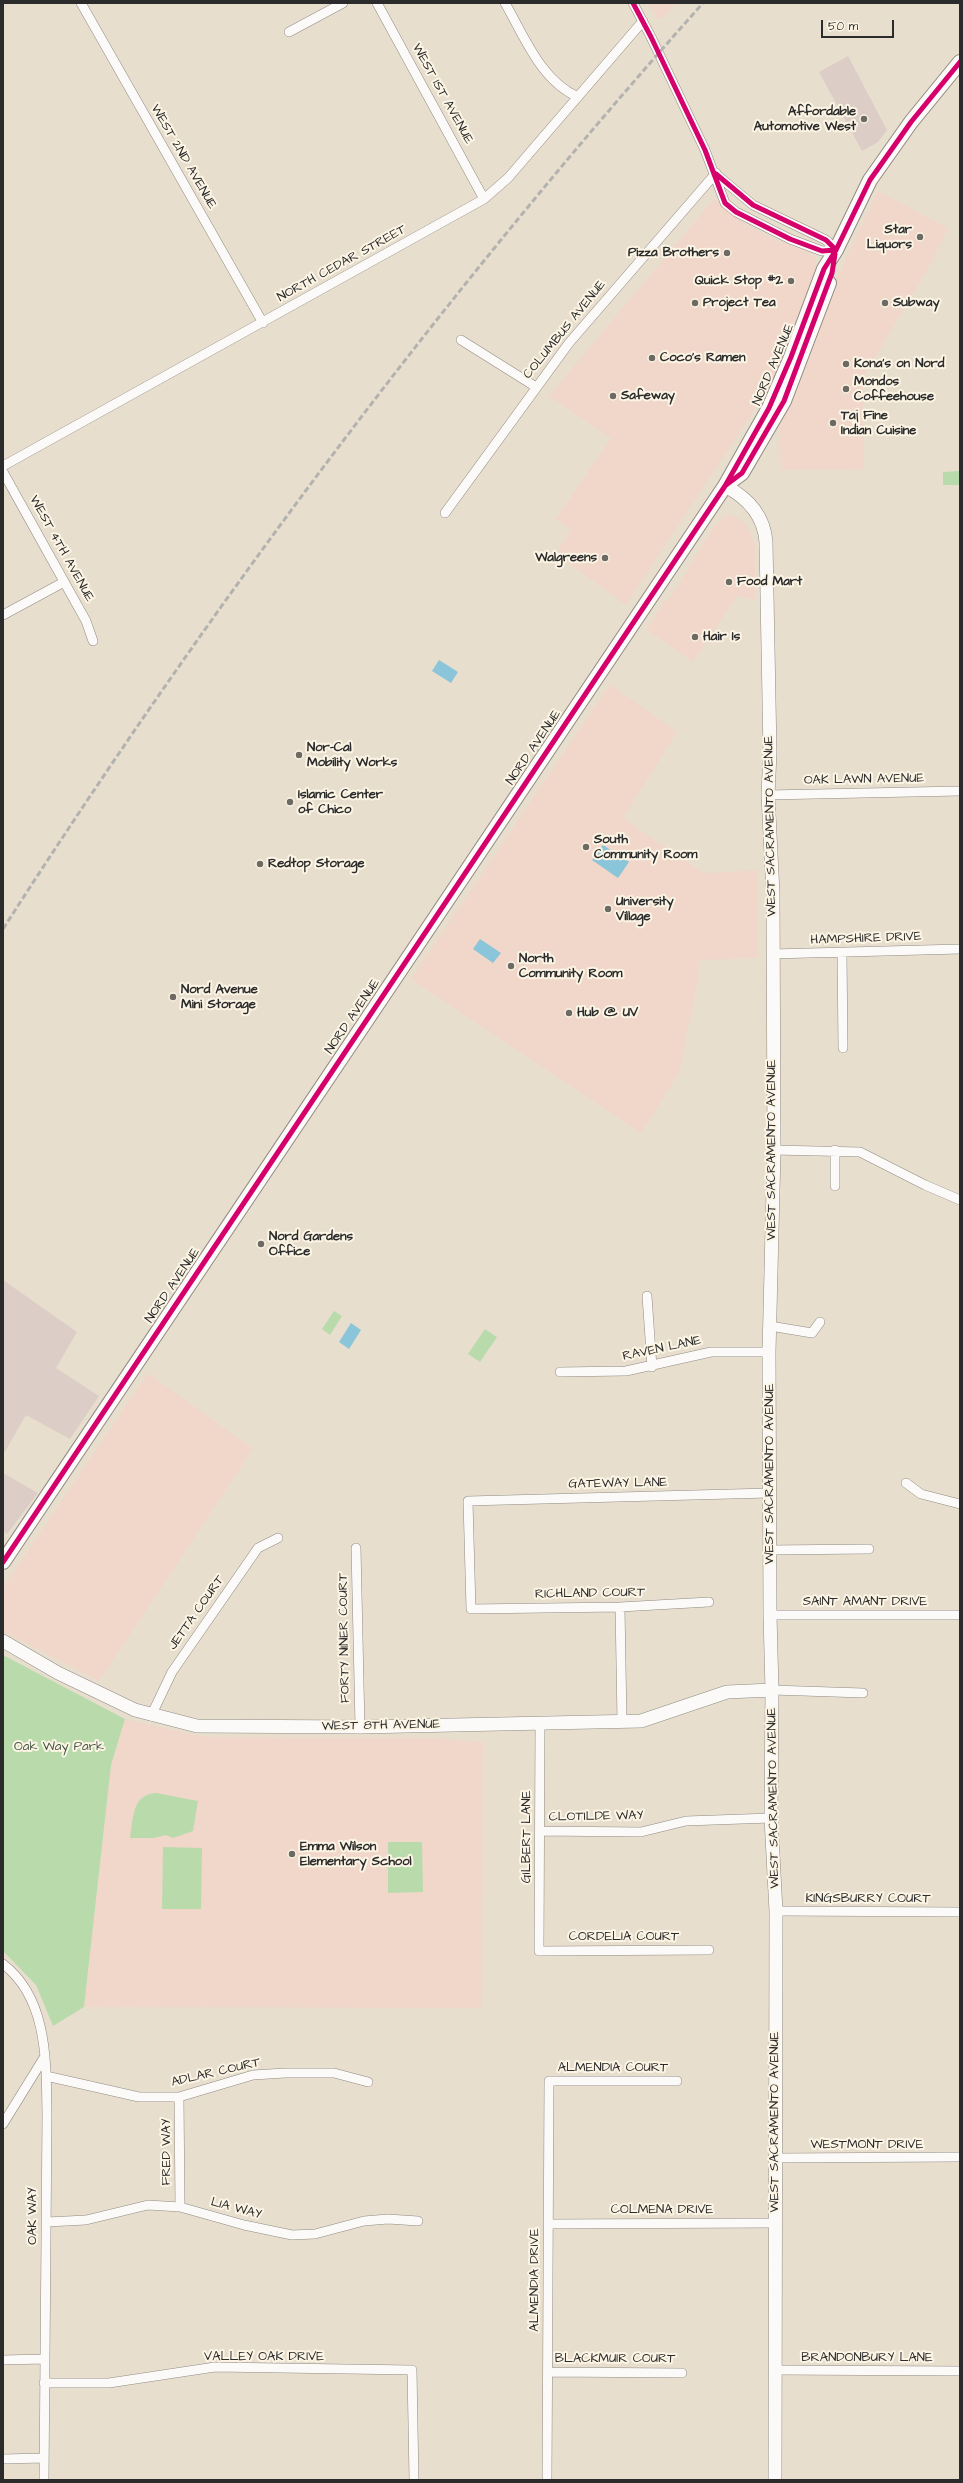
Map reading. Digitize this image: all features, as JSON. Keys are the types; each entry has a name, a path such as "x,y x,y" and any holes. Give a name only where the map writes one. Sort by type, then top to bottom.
{"main road":[{"name":"NORD AVENUE","path":"3,1562 725,486 742,473 784,401 832,273 836,250 870,180 915,116 960,62"}],"street":[{"name":"WEST 2ND AVENUE","path":"81,3 263,323"},
{"path":"289,32 343,3"},
{"name":"WEST 1ST AVENUE","path":"377,3 484,199"},
{"path":"505,3 542,69 565,92 578,97"},
{"path":"633,3 716,174 725,203 736,212 775,232 822,251 836,250"},
{"name":"NORTH CEDAR STREET","path":"3,466 484,199 508,178 643,21"},
{"path":"716,174 753,205 826,240 836,250"},
{"name":"COLUMBUS AVENUE","path":"445,513 569,343 716,174"},
{"path":"461,340 536,387"},
{"name":"WEST 4TH AVENUE","path":"3,472 86,621 93,641"},
{"name":"WEST SACRAMENTO AVENUE","path":"725,486 741,494 755,510 765,528 770,752 768,795 773,893 772,954 774,1150 769,1352 769,1493 772,1690 771,1818 776,1911 775,2480"},
{"path":"3,616 64,582"},
{"name":"OAK LAWN AVENUE","path":"768,795 960,791"},
{"name":"HAMPSHIRE DRIVE","path":"772,954 960,949"},
{"path":"842,953 843,1048"},
{"path":"774,1150 835,1150 860,1152 925,1185 960,1200"},
{"path":"835,1150 835,1186"},
{"path":"646,1296 652,1366"},
{"path":"770,1326 812,1333 820,1322"},
{"name":"RAVEN LANE","path":"560,1372 626,1371 711,1352 769,1352"},
{"path":"906,1483 921,1494 960,1504"},
{"name":"GATEWAY LANE","path":"471,1609 468,1500 769,1493"},
{"name":"JETTA COURT","path":"151,1716 172,1672 258,1548 278,1538"},
{"name":"FORTY NINER COURT","path":"356,1548 360,1727"},
{"path":"770,1550 869,1549"},
{"name":"RICHLAND COURT","path":"471,1609 620,1607 709,1602"},
{"path":"620,1607 622,1721"},
{"name":"SAINT AMANT DRIVE","path":"770,1615 960,1615"},
{"name":"WEST 8TH AVENUE","path":"3,1641 58,1673 151,1716 197,1726 360,1727 641,1721 727,1692 772,1690"},
{"path":"772,1690 863,1693"},
{"name":"GILBERT LANE","path":"539,1951 540,1724"},
{"name":"CLOTILDE WAY","path":"540,1831 641,1832 686,1821 771,1818"},
{"name":"KINGSBURRY COURT","path":"776,1911 960,1912"},
{"name":"CORDELIA COURT","path":"539,1951 709,1950"},
{"name":"OAK WAY","path":"3,1964 22,1985 35,2010 42,2033 45,2056 47,2222 43,2458 44,2480"},
{"path":"3,2124 45,2056"},
{"name":"ADLAR COURT","path":"46,2076 139,2097 179,2097 253,2075 334,2073 368,2082"},
{"name":"ALMENDIA COURT","path":"549,2081 677,2081"},
{"name":"ALMENDIA DRIVE","path":"547,2480 549,2081"},
{"name":"FRED WAY","path":"179,2097 180,2207"},
{"name":"WESTMONT DRIVE","path":"775,2158 960,2157"},
{"name":"LIA WAY","path":"47,2222 86,2220 148,2206 180,2207 244,2225 292,2235 315,2234 364,2221 388,2219 418,2222"},
{"name":"COLMENA DRIVE","path":"548,2224 775,2223"},
{"path":"3,2360 45,2360"},
{"name":"VALLEY OAK DRIVE","path":"44,2383 110,2383 215,2367 412,2370 414,2480"},
{"name":"BRANDONBURY LANE","path":"774,2370 960,2372"},
{"name":"BLACKMUIR COURT","path":"548,2372 682,2372"},
{"path":"3,2458 43,2458"}],"shaded area":[{"path":"648,3 676,3 662,19 657,18"},
{"path":"848,56 887,130 878,142 862,151 819,72"},
{"path":"878,191 948,228 931,263 863,378 864,469 781,470 779,427 842,266"},
{"path":"714,199 740,220 765,235 810,253 816,259 816,270 775,378 626,605 556,554 571,529 556,519 611,438 549,396"},
{"path":"729,515 739,518 747,526 755,544 755,600 737,596 693,662 647,630 664,601 670,598 713,528 722,518"},
{"name":"University Village","path":"610,684 677,732 623,818 703,873 758,870 757,958 700,960 698,980 679,1073 641,1133 411,979"},
{"path":"3,1280 77,1332 56,1368 99,1396 70,1439 26,1415 3,1455"},
{"path":"148,1373 253,1449 99,1681 3,1631 3,1588"},
{"path":"3,1473 38,1493 7,1534 3,1531"},
{"name":"Emma Wilson Elementary School","path":"125,1719 205,1737 427,1738 483,1742 482,2008 84,2007 111,1765"}],"green space":[{"path":"960,471 960,485 943,485 943,472"},
{"path":"334,1311 342,1316 330,1335 322,1329"},
{"path":"485,1329 497,1337 480,1362 468,1354"},
{"name":"Oak Way Park","path":"3,1655 125,1719 111,1765 84,2007 53,2026 36,1985 3,1951"},
{"path":"156,1793 198,1801 193,1831 173,1838 166,1835 154,1838 130,1838 133,1816 138,1803 148,1794"},
{"path":"388,1842 422,1842 423,1892 388,1893"},
{"path":"163,1847 202,1848 201,1909 162,1909"}],"water":[{"path":"439,660 458,672 451,683 432,671"},
{"path":"603,845 629,862 618,878 592,860"},
{"path":"480,939 501,953 493,963 473,949"},
{"path":"351,1323 361,1330 349,1349 339,1342"}],"railway":[{"path":"3,929 164,687 248,569 335,452 423,337 514,224 607,112 703,3"}],"cycle path":[{"path":"633,3 651,37 705,150 725,203 736,212 790,239 822,251 836,250"},
{"path":"3,1562 725,486 769,408 791,357 824,269 836,250 870,180 911,122 960,62"},
{"path":"716,174 753,205 826,240 836,250"},
{"path":"726,485 742,473 784,401 832,273 835,254"}],"place":[{"name":"Affordable Automotive West","path":"864,119"},
{"name":"Star Liquors","path":"920,237"},
{"name":"Pizza Brothers","path":"727,253"},
{"name":"Quick Stop #2","path":"791,281"},
{"name":"Project Tea","path":"695,303"},
{"name":"Subway","path":"885,303"},
{"name":"Coco's Ramen","path":"652,358"},
{"name":"Kona's on Nord","path":"846,364"},
{"name":"Mondos Coffeehouse","path":"846,389"},
{"name":"Safeway","path":"613,396"},
{"name":"Taj Fine Indian Cuisine","path":"833,423"},
{"name":"Walgreens","path":"605,558"},
{"name":"Food Mart","path":"729,582"},
{"name":"Hair Is","path":"695,637"},
{"name":"Nor-Cal Mobility Works","path":"299,755"},
{"name":"Islamic Center of Chico","path":"290,802"},
{"name":"South Community Room","path":"586,847"},
{"name":"Redtop Storage","path":"260,864"},
{"name":"University Village","path":"608,909"},
{"name":"North Community Room","path":"511,966"},
{"name":"Nord Avenue Mini Storage","path":"173,997"},
{"name":"Hub @ UV","path":"569,1013"},
{"name":"Nord Gardens Office","path":"261,1244"},
{"name":"Emma Wilson Elementary School","path":"292,1854"}]}
